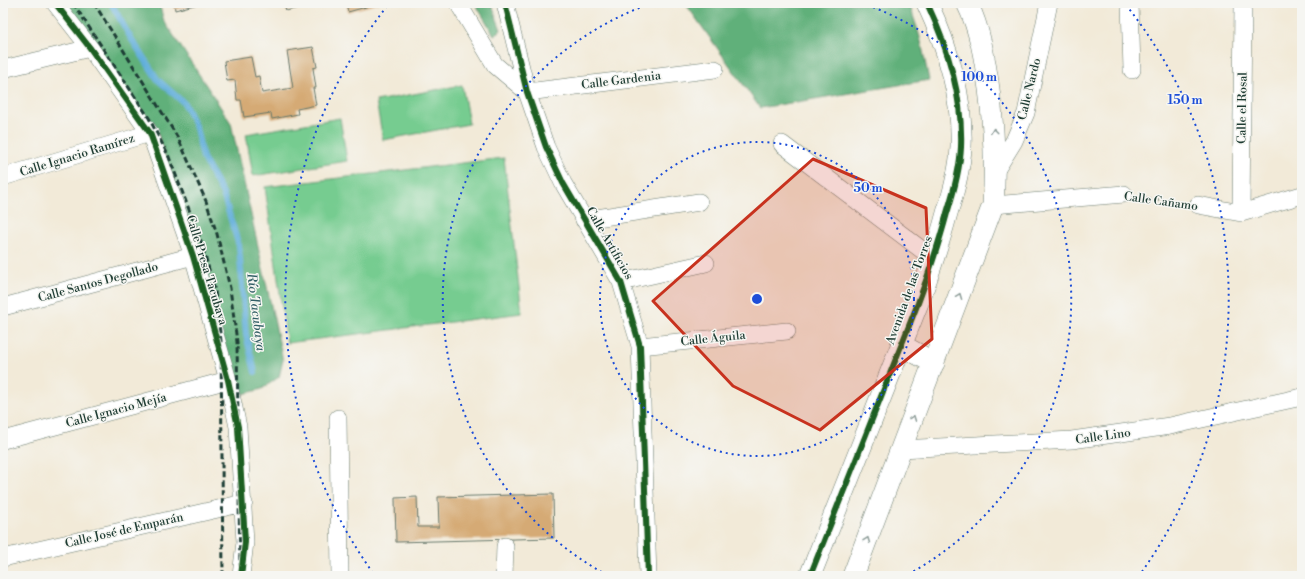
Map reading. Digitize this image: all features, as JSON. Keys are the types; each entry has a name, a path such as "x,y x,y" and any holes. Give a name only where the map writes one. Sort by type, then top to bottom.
{"street":[{"name":"Calle Presa Tacubaya","path":"55,3 90,48 150,133 193,256 228,380 238,427 244,503 245,542 241,576"},
{"path":"458,3 495,65 527,92"},
{"name":"Calle Artificios","path":"505,3 527,92 546,147 563,183 621,282 640,346 648,576"},
{"name":"Avenida de las Torres","path":"810,576 934,259 956,182 961,148 960,113 953,72 940,30 927,3"},
{"path":"853,576 993,205 996,170 995,136 984,53 967,3"},
{"name":"Calle Nardo","path":"996,170 1014,141 1026,113 1049,3"},
{"path":"1130,3 1132,70"},
{"name":"Calle el Rosal","path":"1241,213 1243,3"},
{"path":"3,69 90,48"},
{"name":"Calle Gardenia","path":"527,92 714,68"},
{"name":"Calle Ignacio Ramírez","path":"3,177 150,133"},
{"path":"782,144 934,259"},
{"name":"Calle Cañamo","path":"993,205 1124,194"},
{"name":"Calle Cañamo","path":"1198,205 1241,213 1302,195"},
{"path":"584,220 699,202"},
{"name":"Calle Santos Degollado","path":"3,308 193,256"},
{"path":"621,282 706,263"},
{"name":"Calle Águila","path":"640,346 787,330"},
{"path":"901,345 934,363"},
{"name":"Calle Ignacio Mejía","path":"3,440 228,380"},
{"name":"Calle Lino","path":"901,449 1072,440 1170,426 1302,397"},
{"path":"338,418 340,576"},
{"name":"Calle José de Emparán","path":"3,558 244,503"},
{"path":"504,576 505,546"}],"highlighted area":[{"path":"813,159 926,208 932,339 820,430 733,386 653,301"}],"green space":[{"path":"58,3 159,3 164,21 231,123 283,360 279,377 262,389 239,395 157,131"},
{"path":"475,3 491,3 501,30 494,35"},
{"path":"685,3 909,3 920,37 929,80 760,108"},
{"path":"462,85 469,124 383,140 376,101"},
{"path":"340,118 347,161 253,176 246,134"},
{"path":"504,158 522,313 287,343 265,187"}],"building":[{"path":"174,3 202,3 175,10"},
{"path":"284,3 315,3 315,4 286,11"},
{"path":"346,3 380,3 348,12"},
{"path":"313,47 317,67 313,68 316,88 313,88 316,105 297,109 298,114 272,119 271,113 244,117 241,100 237,100 235,80 227,81 224,61 251,57 255,77 259,76 262,93 293,88 287,51"},
{"path":"553,494 554,538 396,542 395,498 417,497 418,527 439,527 438,497"}],"waterway":[{"name":"Río Tacubaya","path":"111,3 129,35 158,80 184,103 196,128 203,158 223,194 239,246 246,335 255,372"}],"railway":[{"path":"73,3 149,118 169,157 201,241 215,291 221,341 223,576"},
{"path":"94,3 178,138 206,201 217,234 230,288 237,342 240,576"}],"cycle path":[{"path":"55,3 90,48 150,133 193,256 228,380 238,427 245,542 241,576"},
{"path":"505,3 527,92 546,147 563,183 621,282 640,346 648,576"},
{"path":"810,576 918,303 941,236 958,172 961,147 961,128 957,91 948,55 927,3"}]}
